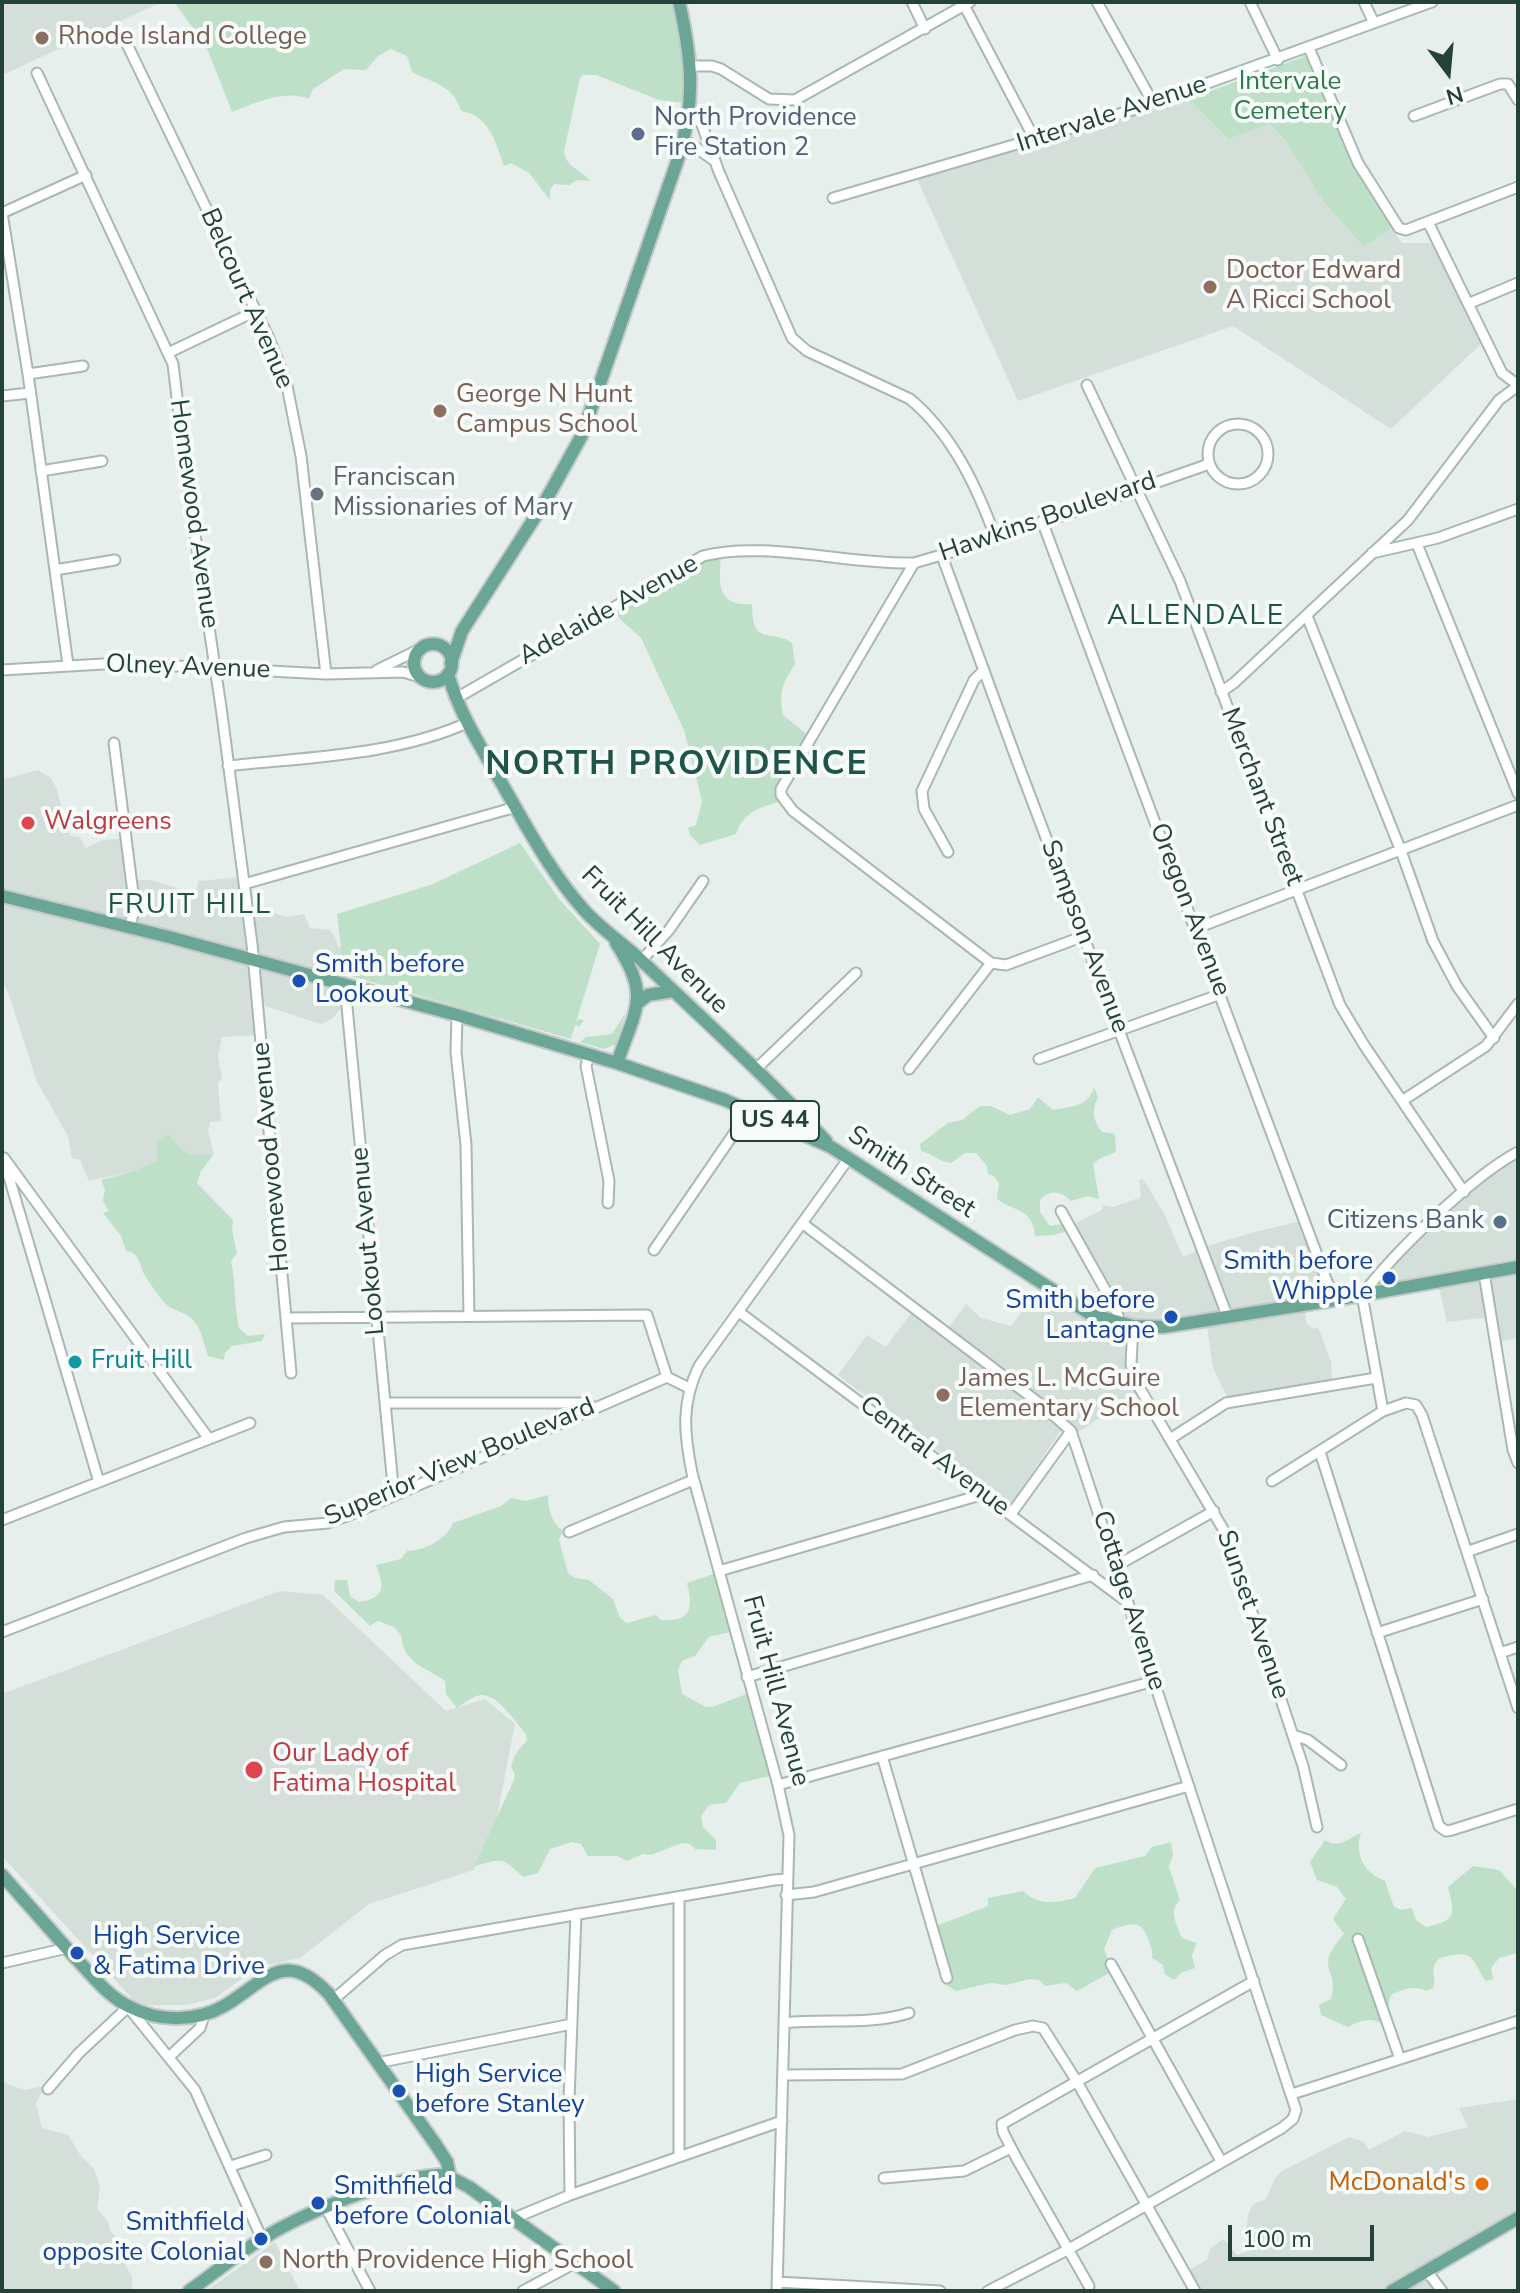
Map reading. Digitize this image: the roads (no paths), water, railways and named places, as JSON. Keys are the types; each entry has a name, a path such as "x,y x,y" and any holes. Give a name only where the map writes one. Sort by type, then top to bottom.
{"main road":[{"path":"462,631 436,645 422,648 414,664 420,677 435,682 450,668 462,631 546,500 582,435 684,139 690,107 691,66 679,2"},
{"path":"436,645 449,653 450,668"},
{"name":"Fruit Hill Avenue","path":"450,668 455,699"},
{"name":"Fruit Hill Avenue","path":"435,682 455,699 567,889 612,938 673,991 831,1147"},
{"name":"Smith Street","path":"2,896 457,1015 617,1063 750,1110 831,1147 1080,1309 1120,1323 1163,1327 1228,1318 1518,1267"},
{"path":"612,938 633,972 638,987 638,1003 617,1063"},
{"path":"638,1003 648,995 673,991"},
{"path":"2,1875 103,1987 128,2007 148,2014 173,2018 204,2016 223,2007 268,1975 290,1970 310,1975 333,2000 447,2162 450,2177"},
{"path":"189,2291 262,2239 326,2208 393,2183 430,2176 450,2177 469,2187 614,2291"},
{"path":"1392,2291 1518,2218"}],"street":[{"path":"912,2 925,29"},
{"path":"1097,2 1153,103"},
{"path":"1250,2 1278,60"},
{"path":"1364,2 1374,23"},
{"name":"Intervale Avenue","path":"833,198 1153,103 1432,2"},
{"path":"691,66 721,69 769,99 795,100 967,4 1035,140"},
{"name":"Belcourt Avenue","path":"123,36 278,358 292,404 301,456 326,674"},
{"path":"1309,48 1358,163 1395,224 1406,230 1518,187"},
{"name":"Homewood Avenue","path":"37,73 170,352 254,960 291,1373"},
{"path":"1414,116 1500,84 1508,84 1518,100"},
{"path":"690,107 702,125 715,162 792,338 807,351 910,399 925,411 953,446 996,539"},
{"path":"684,139 715,162"},
{"path":"68,665 28,374 2,213 86,175"},
{"path":"1221,692 1408,520 1499,400 1518,386 1502,373 1428,222"},
{"path":"1470,303 1518,283"},
{"path":"170,352 256,311"},
{"path":"28,374 83,366"},
{"name":"Merchant Street","path":"1087,385 1180,581 1340,1005 1464,1192"},
{"path":"2,396 30,393"},
{"path":"1228,425 1251,426 1267,444 1265,467 1248,482 1232,484 1225,481 1209,464 1210,441 1228,425"},
{"path":"41,471 102,461"},
{"name":"Hawkins Boulevard","path":"991,963 793,811 781,795 784,782 914,563 996,539 1209,464"},
{"path":"1372,553 1417,544 1518,509"},
{"name":"Oregon Avenue","path":"1042,521 1334,1300"},
{"path":"1417,544 1518,793"},
{"name":"Adelaide Avenue","path":"455,699 703,556 742,551 914,563"},
{"name":"Sampson Avenue","path":"942,556 1228,1318"},
{"path":"55,570 115,560"},
{"path":"1307,616 1401,851 1433,941 1447,968 1494,1038"},
{"name":"Olney Avenue","path":"374,671 422,648"},
{"name":"Olney Avenue","path":"2,670 120,663 326,674 403,672 420,677"},
{"path":"948,852 924,809 921,796 974,680 984,670"},
{"path":"228,766 386,746 452,730 469,722"},
{"path":"114,743 135,909 129,927"},
{"path":"1197,928 1518,805"},
{"path":"244,884 516,807"},
{"path":"641,961 669,930 703,881"},
{"path":"909,1069 991,963 1006,965 1084,936"},
{"path":"755,1070 856,973"},
{"name":"Lookout Avenue","path":"345,986 394,1496"},
{"path":"1039,1059 1221,994"},
{"path":"1402,1101 1476,1054 1494,1038 1518,1004"},
{"path":"457,1015 456,1052 466,1145 469,1316"},
{"path":"589,1054 586,1066 609,1181 608,1203"},
{"path":"654,1250 750,1110"},
{"path":"1383,1411 1362,1295 1464,1192 1518,1152"},
{"path":"3,1155 209,1439"},
{"path":"3,1155 99,1482"},
{"name":"Fruit Hill Avenue","path":"777,2286 789,1835 778,1785 693,1480 684,1432 684,1410 689,1388 705,1357 849,1158"},
{"path":"1061,1211 1116,1309 1120,1323"},
{"path":"802,1223 1043,1406 1071,1431 1011,1514"},
{"path":"1484,1273 1513,1450 1518,1463"},
{"name":"Central Avenue","path":"739,1312 1128,1603"},
{"path":"286,1318 647,1315 667,1377 689,1388"},
{"name":"Sunset Avenue","path":"1133,1326 1130,1352 1133,1372 1142,1393 1214,1511 1237,1563 1293,1735 1317,1827"},
{"name":"Superior View Boulevard","path":"2,1632 246,1538 284,1527 336,1521 667,1377"},
{"path":"1170,1439 1226,1403 1376,1378"},
{"path":"385,1403 582,1403 594,1407"},
{"path":"1272,1481 1383,1411 1406,1403 1416,1405 1469,1551 1518,1708"},
{"path":"2,1520 250,1423"},
{"name":"Cottage Avenue","path":"1071,1431 1292,2094"},
{"path":"1320,1452 1442,1829 1452,1830 1518,1809"},
{"path":"569,1532 693,1480"},
{"path":"719,1571 984,1494"},
{"path":"1116,1566 1214,1511"},
{"path":"1469,1551 1518,1534"},
{"path":"747,1677 1093,1575"},
{"path":"1377,1633 1483,1599"},
{"path":"1500,1653 1518,1647"},
{"path":"778,1785 1154,1681"},
{"path":"1293,1735 1308,1740 1341,1765"},
{"path":"882,1756 947,1978"},
{"path":"786,1895 814,1892 1189,1786"},
{"path":"333,2000 385,1955 402,1945 787,1879"},
{"path":"679,1897 679,2157"},
{"path":"570,2195 576,1914"},
{"path":"1358,1939 1400,2059"},
{"path":"2,1963 67,1948"},
{"path":"1111,1964 1221,2161"},
{"path":"1089,2286 1011,2148 1002,2124 1254,1981"},
{"path":"48,2089 79,2053 128,2007 195,2090 262,2239"},
{"path":"784,2023 873,2021 909,2013"},
{"path":"169,2057 200,2028 204,2016"},
{"path":"988,2291 1069,2249 1293,2119 1296,2110 1292,2094 1518,2021"},
{"path":"377,2063 572,2024"},
{"path":"783,2075 902,2074 1015,2030 1033,2026 1043,2028 1076,2080 1195,2291"},
{"path":"512,2219 570,2195 782,2121"},
{"path":"884,2178 964,2171 1011,2148"},
{"path":"231,2166 266,2155"},
{"path":"326,2208 370,2291"},
{"path":"523,2291 575,2263"},
{"path":"1426,2270 1442,2291"},
{"path":"777,2286 940,2291"}],"place":[{"name":"Rhode Island College","path":"42,38"},
{"name":"North Providence Fire Station 2","path":"638,134"},
{"name":"Doctor Edward A Ricci School","path":"1210,287"},
{"name":"George N Hunt Campus School","path":"440,411"},
{"name":"Franciscan Missionaries of Mary","path":"317,494"},
{"name":"Walgreens","path":"28,823"},
{"name":"Smith before Lookout","path":"299,981"},
{"name":"Citizens Bank","path":"1500,1222"},
{"name":"Smith before Whipple","path":"1389,1278"},
{"name":"Smith before Lantagne","path":"1171,1317"},
{"name":"Fruit Hill","path":"75,1362"},
{"name":"James L. McGuire Elementary School","path":"943,1395"},
{"name":"Our Lady of Fatima Hospital","path":"254,1770"},
{"name":"High Service & Fatima Drive","path":"77,1953"},
{"name":"High Service before Stanley","path":"399,2091"},
{"name":"McDonald's","path":"1482,2184"},
{"name":"Smithfield before Colonial","path":"318,2203"},
{"name":"Smithfield opposite Colonial","path":"261,2239"},
{"name":"North Providence High School","path":"266,2262"}],"district":[{"name":"ALLENDALE","path":"1196,617"},
{"name":"NORTH PROVIDENCE","path":"677,766"},
{"name":"FRUIT HILL","path":"190,906"}],"park label":[{"name":"Intervale Cemetery","path":"1290,98"}]}
